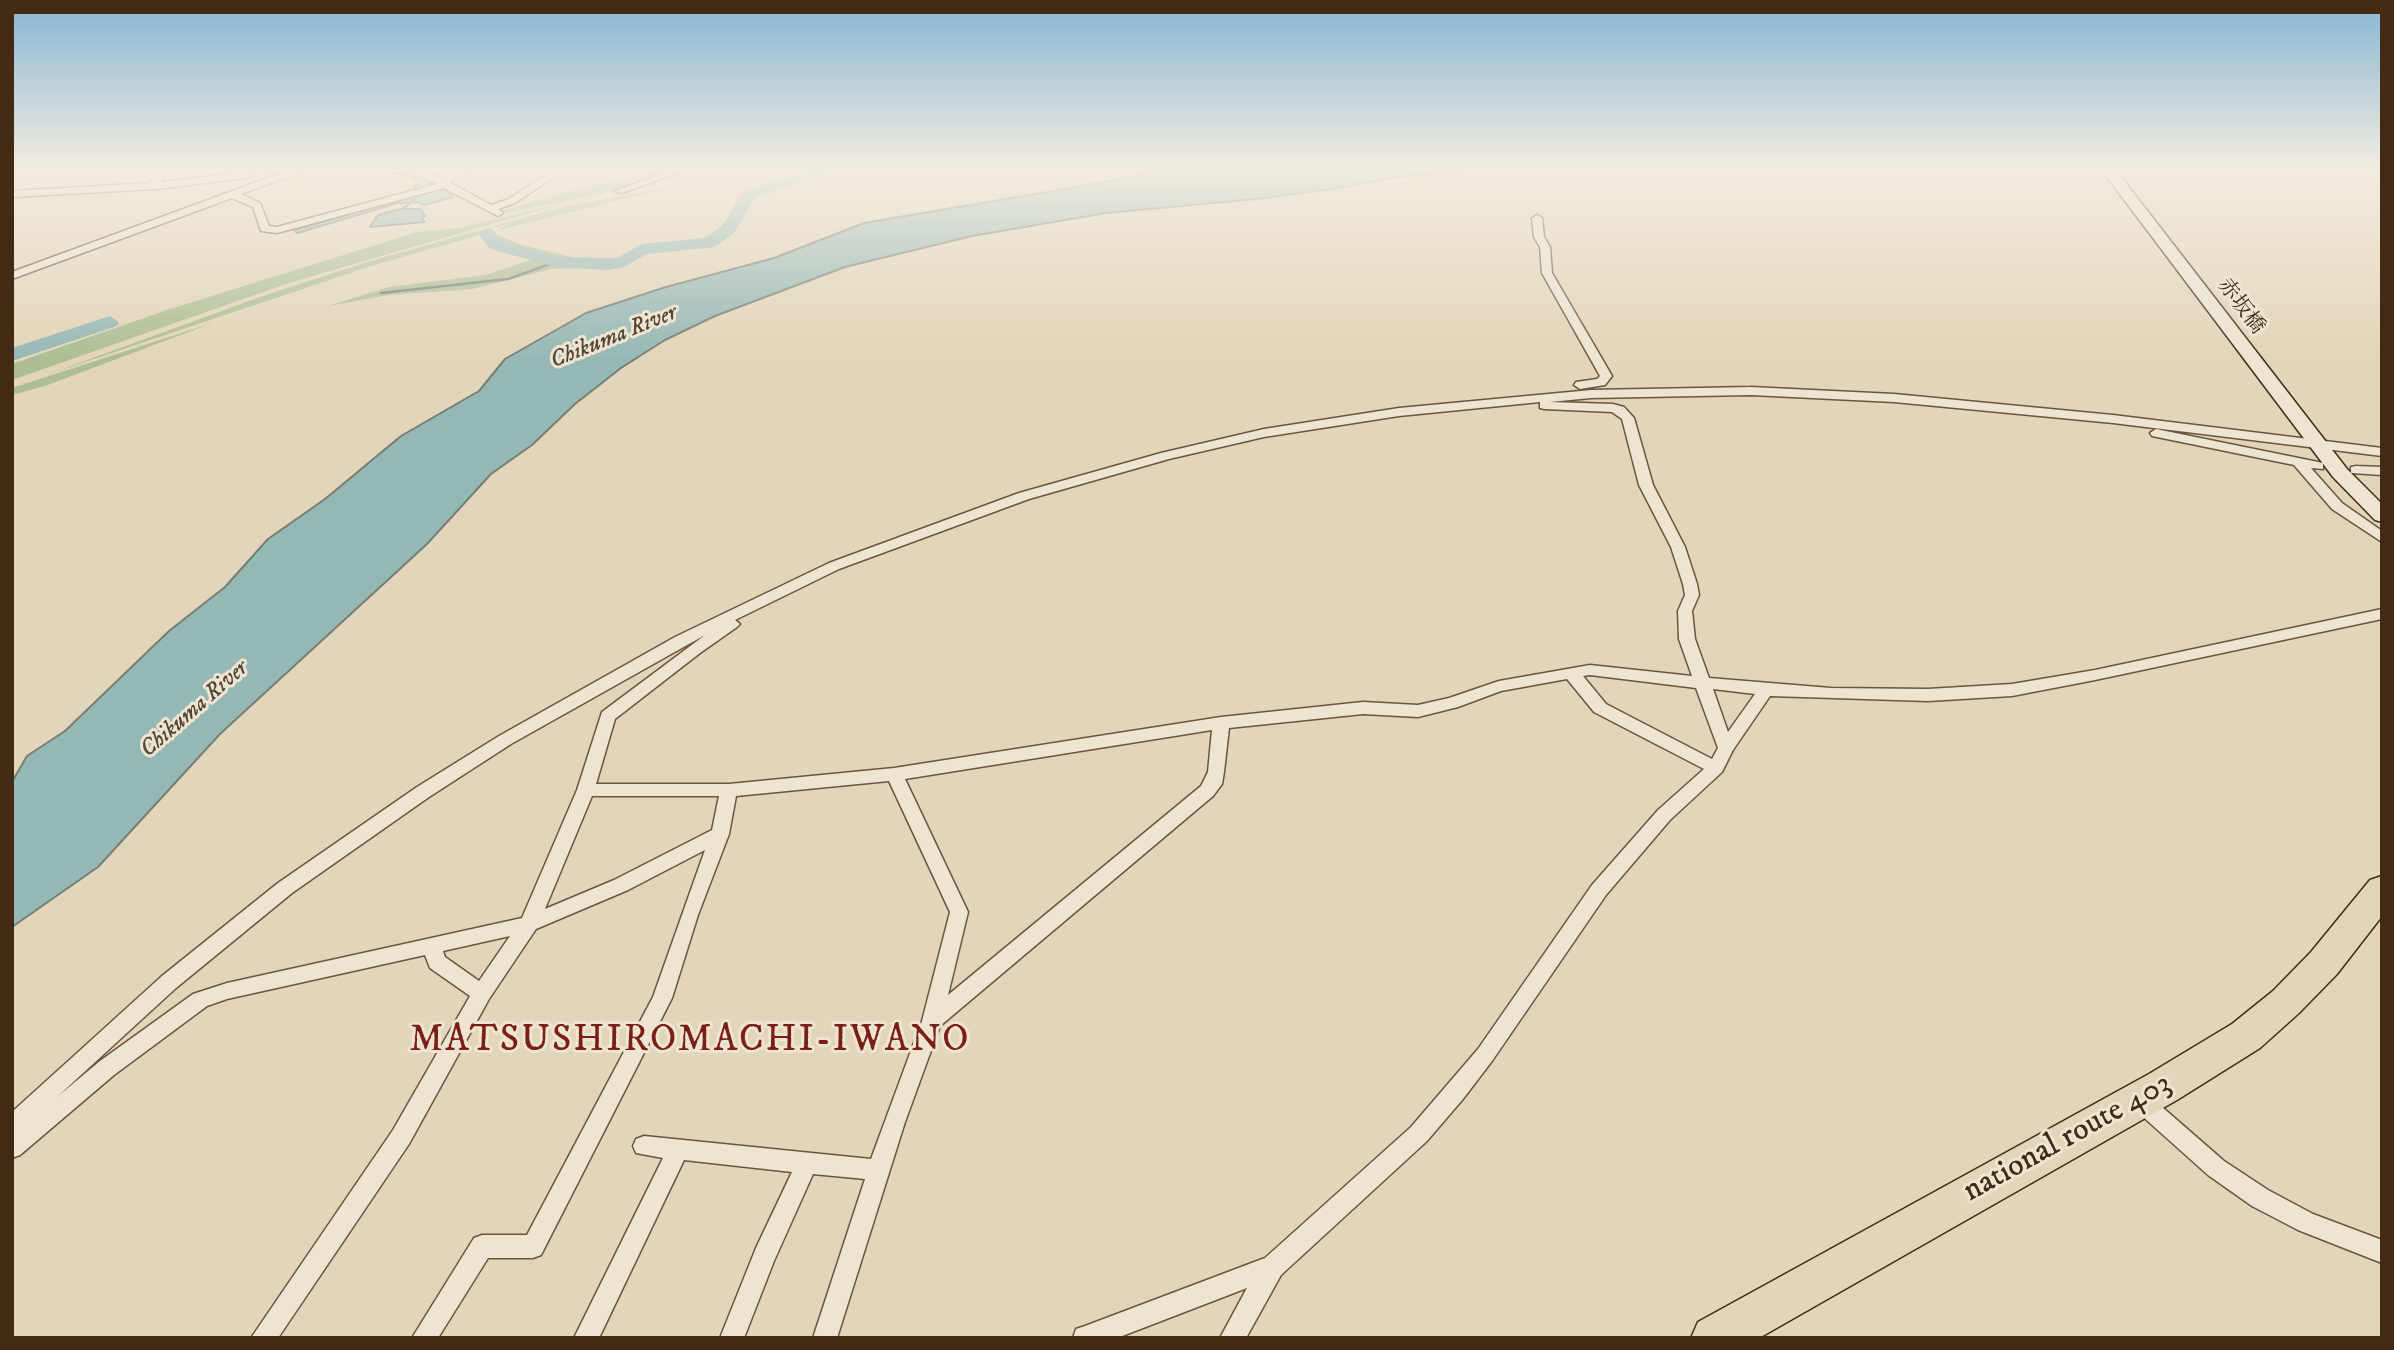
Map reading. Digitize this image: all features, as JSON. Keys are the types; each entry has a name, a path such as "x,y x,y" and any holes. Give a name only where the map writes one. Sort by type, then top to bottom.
{"highway":[{"name":"national route 403","path":"1714,1338 2139,1100 2245,1036 2286,1002 2324,963 2382,890"}],"main road":[{"name":"赤坂橋","path":"2156,232 2340,473 2382,516"}],"street":[{"path":"12,276 130,232"},
{"path":"1484,402 1502,393 1597,383 1606,379 1579,324 1547,273 1545,247 1538,232"},
{"path":"12,1126 169,982 285,888 423,792 505,740 680,641 758,602 887,545 979,511 1166,456 1264,433 1484,402 1591,394 1751,391 1894,398 2316,442 2382,452"},
{"path":"1484,402 1499,406 1614,408 1625,414 1646,485 1678,547 1690,583 1692,595 1685,611 1687,639 1726,748"},
{"path":"2062,415 2318,466"},
{"path":"2299,463 2337,506 2382,538"},
{"path":"2356,470 2379,474"},
{"path":"263,1338 401,1137 482,993 529,924 586,790 608,716 695,649 738,621 758,602"},
{"path":"586,790 729,790 894,774 1221,723 1363,708 1418,711 1452,703 1499,686 1590,670 1766,690 1928,695 2012,690 2382,614"},
{"path":"1569,673 1600,708 1716,768"},
{"path":"1232,1338 1273,1267 1419,1134 1456,1092 1485,1055 1600,890 1664,815 1716,768 1726,748 1766,690"},
{"path":"932,1021 1207,791 1216,772 1221,723"},
{"path":"825,1338 877,1170 932,1021 959,912 894,774"},
{"path":"424,1338 482,1246 533,1247 662,998 689,915 720,834 729,790"},
{"path":"12,1148 107,1068 200,1000 227,991 529,924 621,885 720,834"},
{"path":"431,946 436,962 482,993"},
{"path":"2139,1100 2216,1168 2260,1198 2306,1222 2382,1252"},
{"path":"644,1146 877,1170"},
{"path":"586,1338 678,1150"},
{"path":"732,1338 764,1256 807,1163"},
{"path":"1085,1338 1273,1267"}],"green space":[{"path":"417,232 464,232 289,283 12,380 12,364 167,310"},
{"path":"473,232 480,235 371,266 49,374 260,297 370,261"},
{"path":"490,232 522,245 576,258 582,268 552,269 472,289 389,295 328,306 389,287 485,275 531,260 495,247 482,234"},
{"path":"215,322 45,386 12,395 12,388"}],"water":[{"name":"Chikuma River","path":"841,232 995,232 845,267 715,316 665,340 621,368 575,404 532,445 491,474 427,544 220,734 98,867 12,927 12,782 27,756 65,731 169,631 225,587 268,539 325,499 401,436 479,391 505,359 586,313 666,287 774,258"}],"waterway":[{"path":"486,233 496,245 556,262 608,265 622,263 642,249 709,243 724,232"},
{"path":"381,293 508,279 556,262"},
{"path":"12,355 110,322"}],"district":[{"name":"MATSUSHIROMACHI-IWANO","path":"690,1042"}]}
